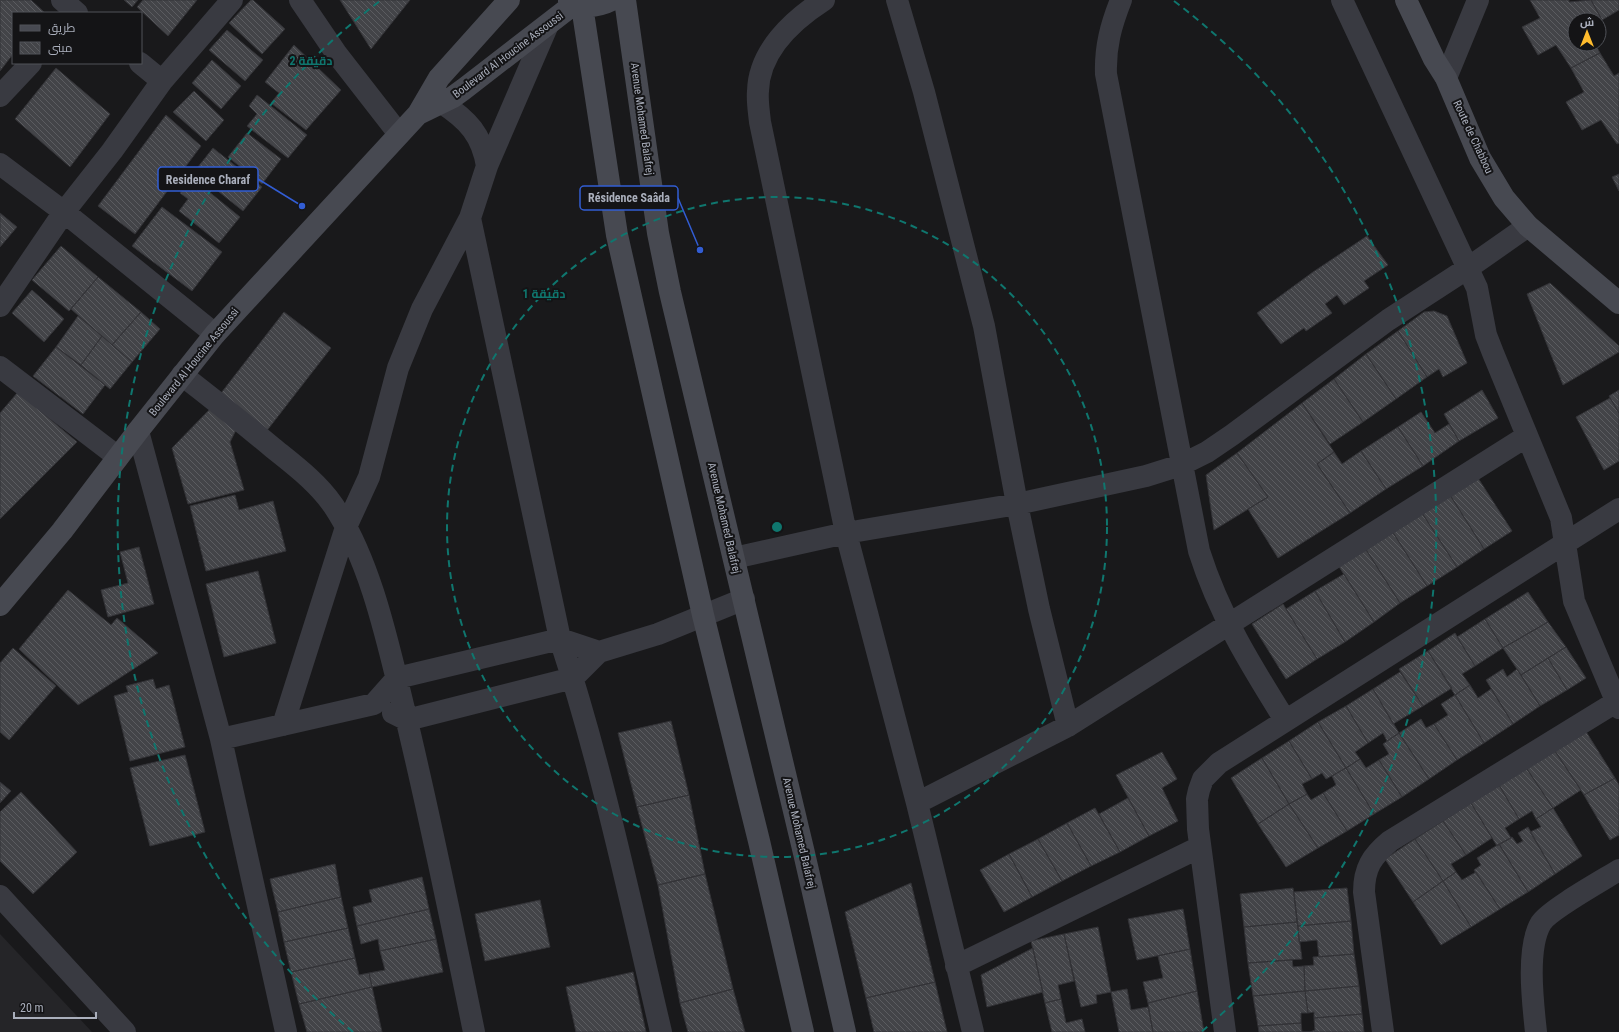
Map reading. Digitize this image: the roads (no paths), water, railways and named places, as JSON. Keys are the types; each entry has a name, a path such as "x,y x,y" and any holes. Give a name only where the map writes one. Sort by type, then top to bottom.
{"street":[{"path":"62,0 76,12"},
{"path":"0,306 64,212 112,150 162,81 232,0"},
{"path":"300,0 336,53 399,134"},
{"name":"Boulevard Al Houcine Assoussi","path":"0,605 62,531 138,431 215,334 418,114 439,78 509,0"},
{"path":"612,0 594,6 574,3 617,235 703,615 759,841 803,1032"},
{"name":"Avenue Mohamed Balafrej","path":"625,0 658,233 670,292 744,599 845,1032"},
{"path":"824,0 810,9 790,27 772,47 759,79 758,92 760,122 768,167 846,533 917,803 973,1032"},
{"path":"896,0 924,92 984,326 1017,504 1039,608 1068,726"},
{"path":"1121,0 1108,37 1105,54 1106,74 1199,551 1208,580 1229,625 1285,720"},
{"path":"1342,0 1477,288 1488,341 1561,518 1566,542 1569,580 1574,601 1618,705 1390,841 1370,862 1365,872 1364,892 1383,1032"},
{"name":"Route de Chabbou","path":"1406,0 1434,59 1446,78 1480,158 1504,198 1528,226 1619,303"},
{"path":"1446,78 1478,0"},
{"name":"Boulevard Al Houcine Assoussi","path":"418,114 464,89 547,27 574,3"},
{"path":"283,725 346,527 369,477 398,368 422,309 470,218 487,166 547,27"},
{"path":"0,96 30,64"},
{"path":"141,64 162,81"},
{"path":"442,102 458,113 470,125 480,140 487,166"},
{"path":"0,164 64,212 215,334"},
{"path":"470,218 560,639 572,678 620,858 661,1032"},
{"path":"734,558 846,533 1017,504 1146,476 1181,464 1207,452 1232,435 1388,320 1468,268 1528,226"},
{"path":"0,367 118,457"},
{"path":"182,375 303,473 332,504 346,527 359,555 377,605 397,678 434,839 474,1032"},
{"path":"138,431 221,739 286,1032"},
{"path":"917,803 1068,726 1527,436"},
{"path":"1225,1032 1200,847 1197,799 1203,779 1219,763 1285,720 1619,509"},
{"path":"374,704 406,720 572,678 599,652 658,634 744,599"},
{"path":"221,739 374,704 397,678 560,639 599,652"},
{"path":"956,966 1200,847"},
{"path":"1536,1032 1532,995 1532,967 1534,942 1541,922 1552,912 1619,870"},
{"path":"0,896 125,1032"}],"place":[{"name":"Residence Charaf","path":"302,206"},
{"name":"Résidence Saâda","path":"700,250"}]}
